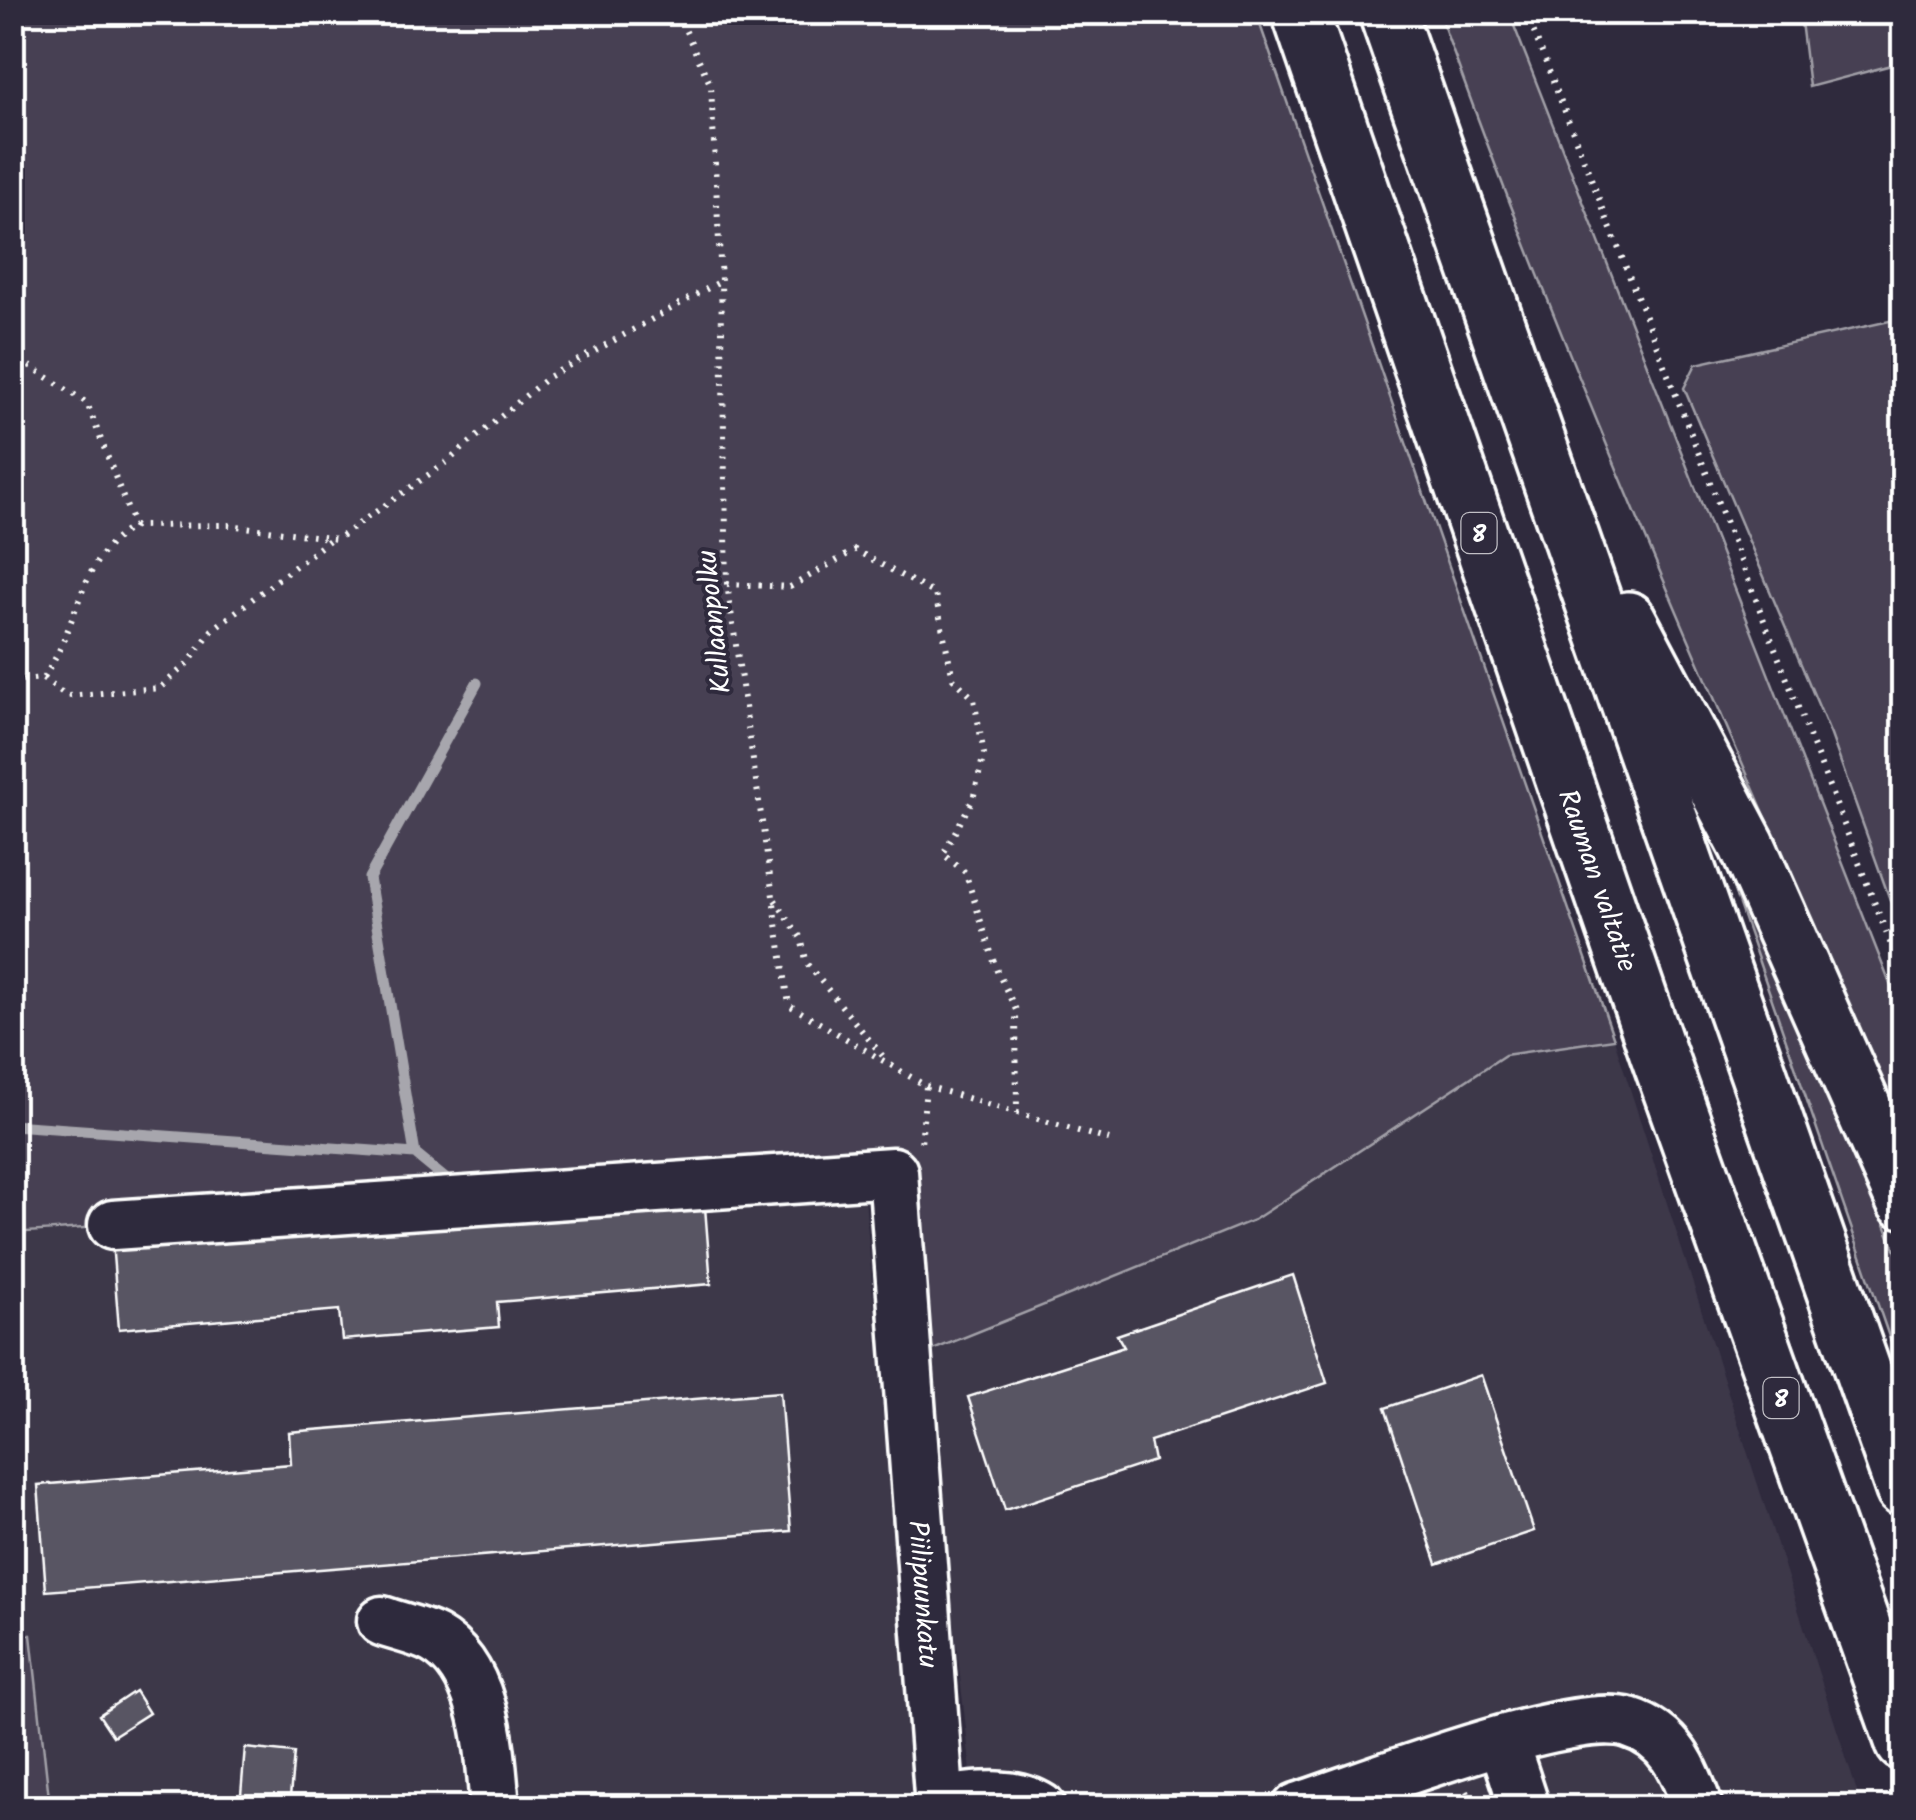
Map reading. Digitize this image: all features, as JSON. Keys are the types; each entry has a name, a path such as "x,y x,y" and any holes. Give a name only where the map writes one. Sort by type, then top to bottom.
{"highway":[{"name":"Rauman valtatie","path":"1300,12 1652,1035 1904,1743"},
{"path":"1387,12 1904,1489"},
{"path":"1542,456 1747,845 1904,1200"}],"street":[{"name":"Piilipuunkatu","path":"113,1225 893,1172 940,1804"},
{"path":"382,1621 435,1640 463,1667 481,1706 495,1808"},
{"path":"1297,1808 1554,1724 1602,1718 1630,1723 1672,1749 1698,1808"},
{"path":"1503,1741 1525,1808"},
{"path":"940,1804 979,1796 1033,1802 1041,1808"}],"path":[{"name":"Kullaanpolku","path":"676,12 711,86 721,280 727,584 790,1005 926,1086 1109,1140"},
{"path":"1526,12 1904,978"},
{"path":"12,680 43,678 67,696 160,688 190,661 212,630 332,538 448,462 548,377 721,280"},
{"path":"12,354 87,403 134,526"},
{"path":"43,678 67,640 90,566 119,534 134,526 229,525 332,538"},
{"path":"727,584 790,586 856,550 936,594 952,678 974,700 984,754 973,799 943,854 965,872 997,971 1016,1010 1018,1113"},
{"path":"773,896 801,938 806,964 890,1065"},
{"path":"920,1154 926,1086"}],"shaded area":[{"path":"13,13 1256,13 1614,1039 1505,1055 1254,1220 923,1354 911,1170 13,1233"},
{"path":"1439,13 1509,13 1903,1017 1903,1131 1603,436"},
{"path":"1800,13 1903,13 1903,62 1809,87"},
{"path":"1904,318 1903,936 1831,735 1684,388 1696,364"},
{"path":"1727,844 1903,1268 1903,1377 1719,847"},
{"path":"1614,1039 1862,1807 975,1807 923,1354 1254,1220 1505,1055"},
{"path":"863,1174 916,1807 50,1807 31,1635 13,1634 13,1234"},
{"path":"13,1634 31,1635 50,1807 13,1807"}],"building":[{"path":"704,1194 711,1284 497,1302 499,1327 342,1340 339,1310 119,1329 112,1242"},
{"path":"1293,1275 1327,1383 1150,1441 1154,1461 1005,1510 968,1397 1124,1347 1117,1335"},
{"path":"1481,1375 1534,1531 1437,1564 1385,1408"},
{"path":"780,1392 791,1531 46,1591 38,1485 291,1464 289,1432"},
{"path":"135,1691 149,1713 113,1736 99,1715"},
{"path":"245,1748 294,1753 289,1808 240,1806"}],"waterway":[{"path":"415,1154 369,878 477,683"},
{"path":"12,1125 415,1154 454,1186"}]}
